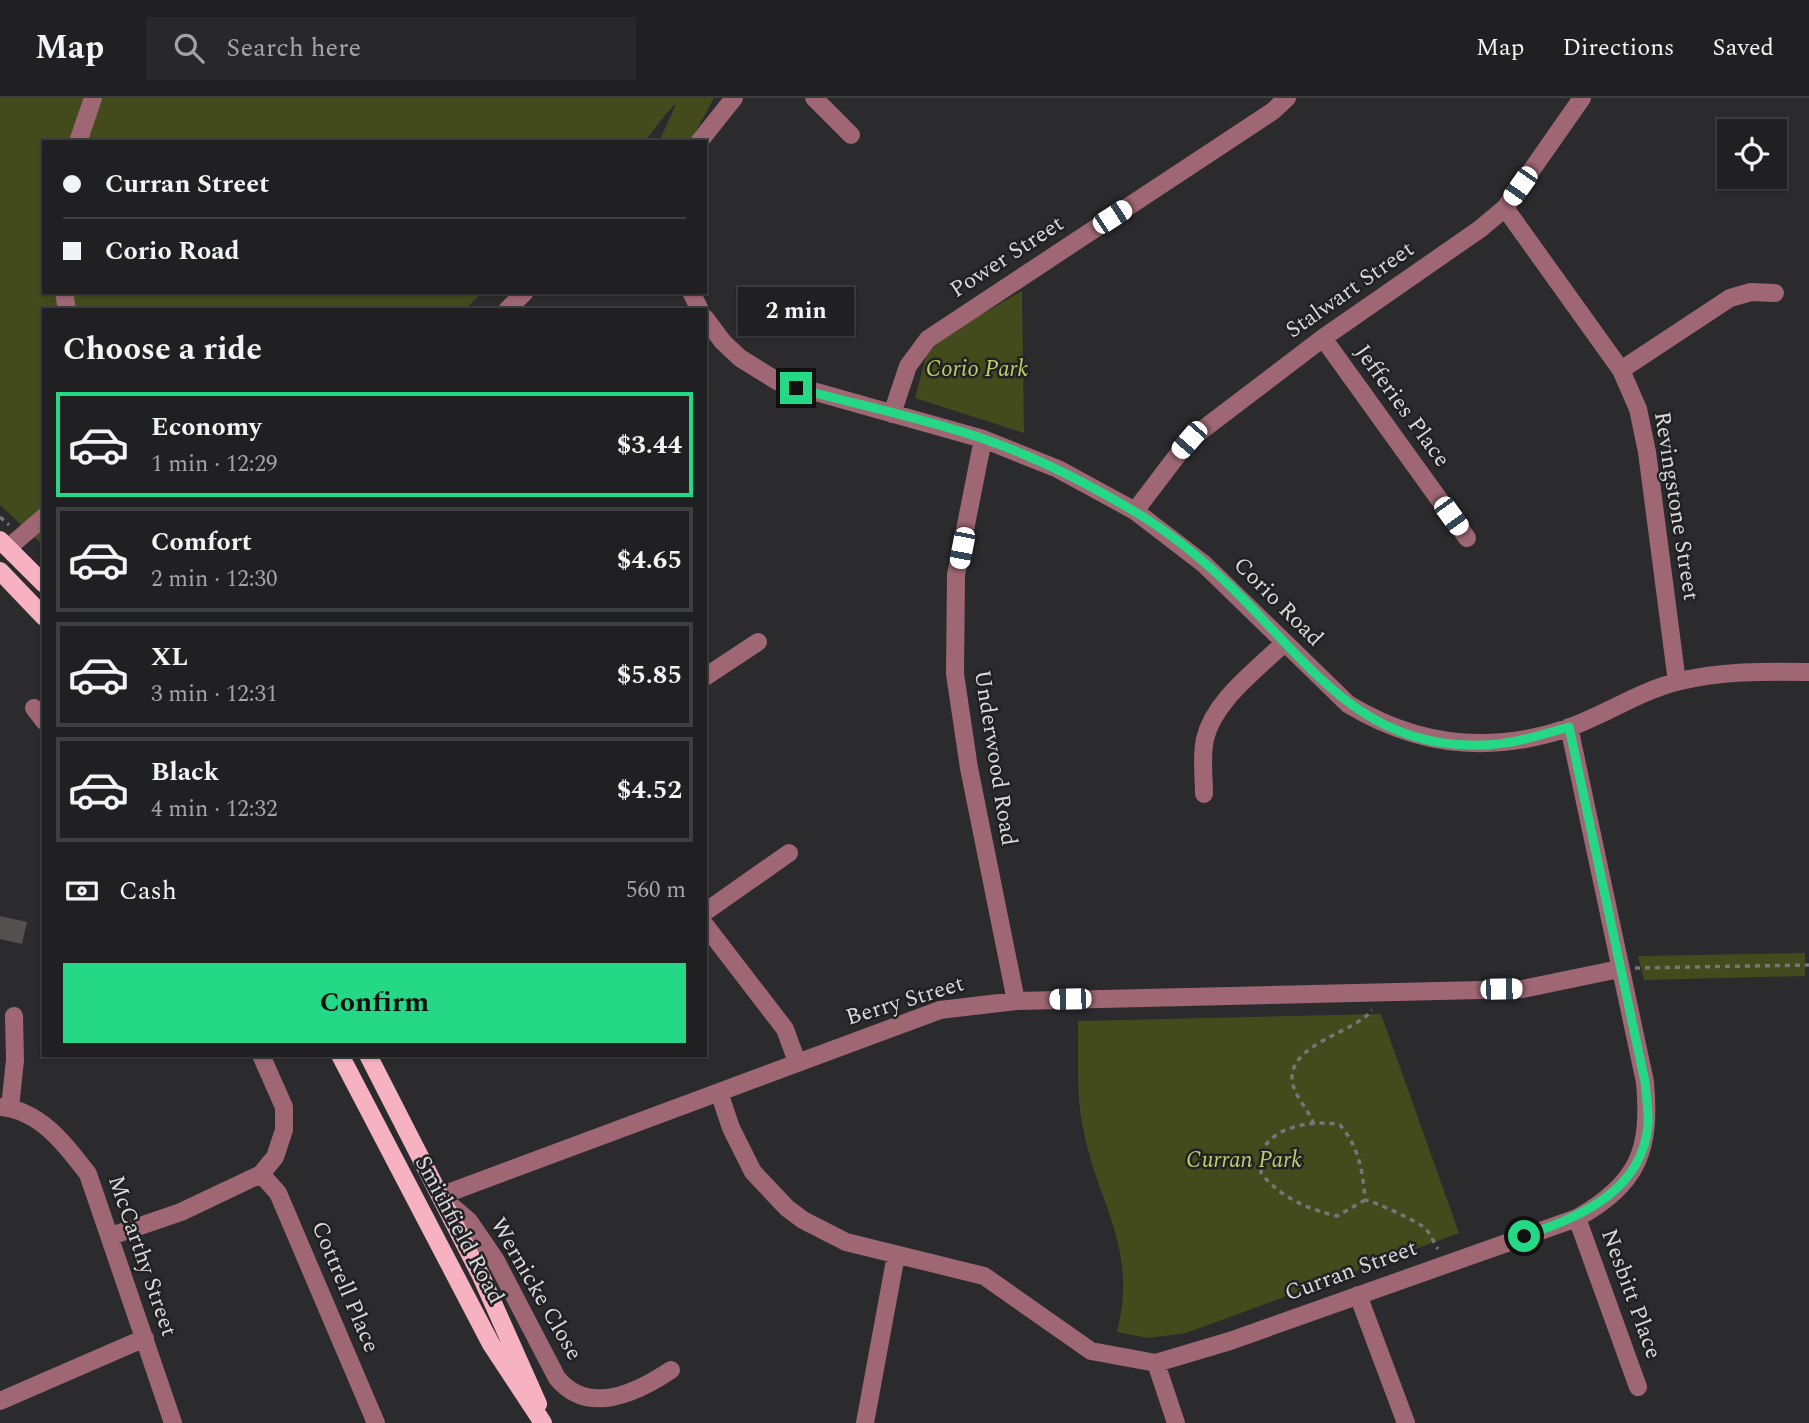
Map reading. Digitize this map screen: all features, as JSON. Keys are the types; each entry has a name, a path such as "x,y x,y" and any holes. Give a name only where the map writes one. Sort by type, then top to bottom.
{"main road":[{"path":"4,544 42,582"},
{"path":"0,571 42,615"},
{"path":"27,599 42,609"},
{"name":"Smithfield Road","path":"369,1057 481,1276 535,1392 543,1422"},
{"path":"343,1060 372,1097 422,1186 440,1196 438,1216 484,1308 498,1356"},
{"name":"Smithfield Road","path":"343,1060 498,1356 543,1422"}],"street":[{"path":"79,140 93,98"},
{"path":"701,140 734,98"},
{"path":"814,98 851,135"},
{"name":"Power Street","path":"892,414 908,366 928,339 1273,111 1287,98"},
{"name":"Stalwart Street","path":"1135,512 1189,440 1322,338 1480,229 1504,208 1582,98"},
{"name":"Revingstone Street","path":"1504,208 1621,370 1638,409 1647,452 1677,682"},
{"path":"1621,370 1730,298 1751,292 1775,293"},
{"path":"509,308 523,294"},
{"name":"Corio Road","path":"707,321 723,342 740,358 776,381 983,439 1058,469 1135,512 1204,564 1246,602 1348,705 1396,729 1420,737 1482,746 1519,741 1569,727 1677,682 1741,673 1809,672"},
{"name":"Jefferies Place","path":"1322,338 1467,538"},
{"name":"Underwood Road","path":"983,439 956,575 953,626 955,674 966,756 1016,1000"},
{"path":"4,544 42,518"},
{"path":"707,676 758,642"},
{"path":"1204,794 1203,750 1209,727 1228,698 1284,643"},
{"name":"Curran Street","path":"719,1092 731,1128 753,1172 787,1208 822,1232 846,1242 984,1276 1091,1351 1156,1363 1359,1296 1577,1218 1597,1206 1620,1185 1645,1142 1648,1122 1645,1082 1569,727"},
{"path":"707,911 789,853"},
{"path":"707,928 785,1030 797,1062"},
{"name":"Berry Street","path":"440,1196 940,1010 1016,1000 1522,989 1619,969"},
{"path":"5,1108 15,1060 14,1016"},
{"path":"111,1236 181,1212 261,1174 275,1157 284,1130 284,1107 262,1057"},
{"name":"McCarthy Street","path":"5,1108 39,1121 64,1142 88,1174 173,1423"},
{"name":"Cottrell Place","path":"261,1174 278,1193 376,1423"},
{"name":"Wernicke Close","path":"440,1196 468,1222 495,1259 558,1378 576,1392 597,1398 614,1398 637,1392 671,1370"},
{"name":"Nesbitt Place","path":"1577,1218 1639,1387"},
{"path":"865,1423 895,1255"},
{"path":"1359,1296 1406,1423"},
{"path":"0,1401 145,1338"},
{"path":"1156,1363 1176,1423"},
{"path":"535,1392 558,1378"}],"path":[{"path":"1619,969 1809,965"},
{"path":"1314,1124 1293,1085 1295,1069 1308,1052 1335,1032 1368,1017 1372,1010"},
{"path":"1365,1200 1359,1159 1353,1142 1340,1125 1314,1124 1286,1130 1272,1137 1263,1151 1261,1173 1273,1187 1316,1211 1337,1216 1365,1200 1377,1201 1392,1213 1425,1227 1446,1264"}],"green space":[{"path":"0,98 714,98 691,140 660,140 677,102 646,140 42,140 42,294 480,294 467,308 42,308 42,544 0,505"},
{"name":"Corio Park","path":"1022,291 1024,433 915,398 926,357 942,337"},
{"path":"1805,953 1805,976 1644,980 1638,956"},
{"name":"Curran Park","path":"1381,1014 1459,1233 1186,1333 1148,1338 1117,1332 1123,1274 1113,1225 1088,1151 1082,1123 1078,1085 1078,1021"}],"building":[{"path":"0,916 27,922 22,944 0,939"}],"route":[{"path":"796,388 983,439 1058,469 1096,489 1135,512 1204,564 1246,602 1348,705 1396,729 1438,741 1482,746 1519,741 1569,727 1645,1082 1648,1122 1645,1142 1638,1159 1609,1196 1577,1218 1524,1236"}]}
